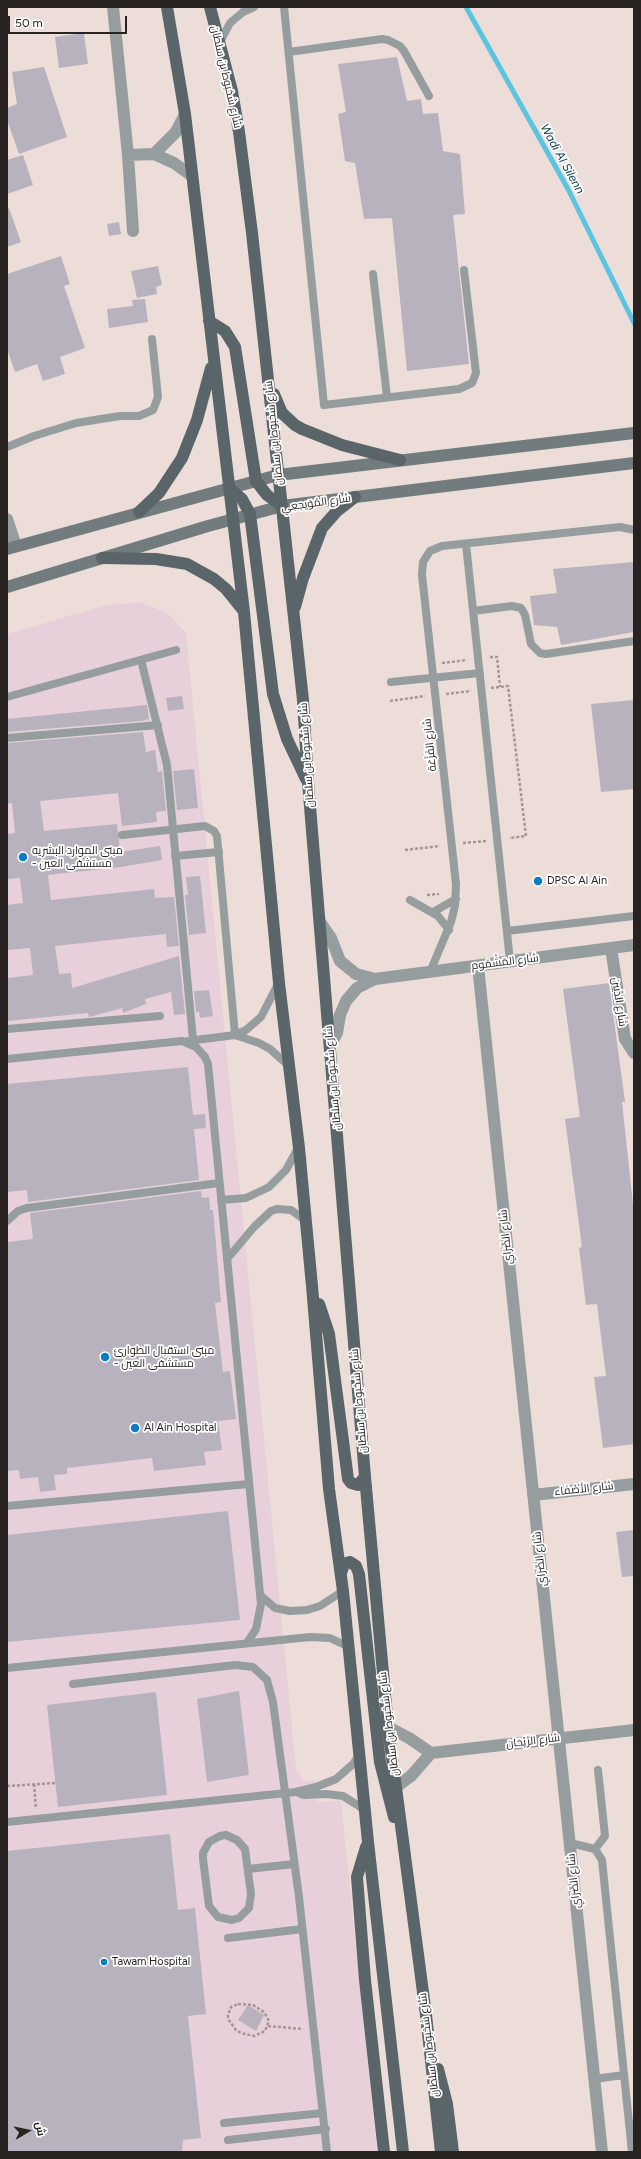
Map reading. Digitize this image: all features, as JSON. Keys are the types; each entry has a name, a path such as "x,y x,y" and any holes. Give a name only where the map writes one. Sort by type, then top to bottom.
{"main road":[{"name":"شارع شخبوط بن سلطان","path":"210,7 232,92 239,132 268,378 303,700 308,782 365,1477 388,1727 397,1786 405,1861 426,2015 441,2152"},
{"path":"168,13 185,114 244,612 279,983 299,1148 329,1489 341,1573 368,1842 403,2152"},
{"path":"209,321 225,331 235,347 256,481 267,495 282,506"},
{"path":"139,512 159,494 182,458 204,399 210,372 212,350"},
{"path":"268,378 282,413 295,425 342,445 400,460"},
{"path":"229,488 242,499 250,514 267,658 274,694 287,739 308,782"},
{"path":"293,618 303,578 322,528 336,511 355,497"},
{"path":"102,558 156,559 187,564 201,571 226,589 244,612"},
{"path":"312,1286 329,1334 348,1479 351,1483 358,1485 365,1477"},
{"path":"341,1573 344,1564 350,1562 356,1566 359,1574 380,1762 405,1861"},
{"path":"368,1842 357,1877 365,1980 384,2152"},
{"path":"426,2015 446,2104 453,2152"}],"street":[{"path":"113,7 128,155 133,231"},
{"path":"154,154 170,140 185,114"},
{"path":"128,155 154,154 174,163 192,176"},
{"path":"7,520 11,547 278,475 634,433"},
{"name":"شارع المُوَيجعِي","path":"7,587 233,519 282,506 634,463"},
{"name":"شارع المَشْمُوم","path":"320,922 331,938 340,961 356,974 375,979"},
{"name":"شارع المَشْمُوم","path":"330,1046 336,1033 340,1015 346,1001 358,988 375,979 634,945"},
{"name":"شارع الدِّيين","path":"611,948 625,1039 634,1053"},
{"name":"شارع الصِّرَاي","path":"478,966 602,2152"},
{"name":"شارع الأَصْفَاء","path":"533,1495 634,1484"},
{"path":"388,1727 410,1738 431,1753 411,1776 397,1786"},
{"name":"شارع الرَّيْحَان","path":"431,1753 634,1730"}],"lane":[{"path":"219,45 225,29 230,23 243,12 254,7"},
{"path":"284,7 324,405 459,389 472,383 476,373 464,270"},
{"path":"289,52 382,39 388,40 400,46 404,51 429,96"},
{"path":"372,274 388,397"},
{"path":"7,447 34,436 76,423 120,416 139,416 153,410 158,397 152,339"},
{"name":"شارع الفَزْعَة","path":"430,972 448,930 456,895 422,575 423,562 426,556 436,548 620,527 634,530"},
{"path":"466,544 510,961"},
{"path":"473,611 512,606 521,608 525,615 531,644 540,653 546,654 634,641"},
{"path":"7,697 176,650"},
{"path":"141,660 167,765 193,1040"},
{"path":"391,682 480,673"},
{"path":"7,738 158,725"},
{"path":"122,835 205,826 210,828 217,836 235,1035"},
{"path":"175,856 219,852"},
{"path":"434,912 456,895"},
{"path":"410,900 434,912 442,920 448,930"},
{"path":"507,931 634,916"},
{"path":"7,1059 235,1035 250,1027 261,1017 279,983"},
{"path":"7,1030 160,1016"},
{"path":"235,1035 259,1043 270,1049 289,1066"},
{"path":"182,1041 196,1047 205,1057 208,1064 260,1596 259,1621 247,1643"},
{"path":"221,1200 246,1198 269,1188 286,1170 299,1148"},
{"path":"7,1221 18,1211 27,1208 219,1182"},
{"path":"227,1259 254,1227 271,1211 277,1209 291,1210 306,1221"},
{"path":"7,1506 249,1484"},
{"path":"260,1596 275,1608 290,1611 307,1610 320,1606 343,1591"},
{"path":"7,1668 320,1636 330,1638 349,1647"},
{"path":"73,1684 235,1665 253,1667 264,1676 271,1688 302,1929 326,2130 327,2152"},
{"path":"7,1822 296,1792 316,1787 336,1779 353,1764 360,1754"},
{"path":"595,1849 605,1836 598,1770"},
{"path":"296,1792 309,1795 326,1794 343,1796 366,1812"},
{"path":"220,1836 232,1836 242,1844 245,1849 248,1869 251,1901 249,1908 239,1918 225,1919 218,1917 212,1912 207,1899 203,1859 205,1847 209,1842 220,1836"},
{"path":"570,1843 595,1849 602,1860 632,2152"},
{"path":"248,1869 294,1864"},
{"path":"228,1938 302,1929"},
{"path":"594,2079 624,2075"},
{"path":"224,2123 323,2113"},
{"path":"228,2140 326,2130"}],"path":[{"path":"426,895 456,895"},
{"path":"7,1786 56,1782"},
{"path":"34,1784 37,1819"},
{"path":"238,2004 253,2005 264,2012 267,2017 268,2026 265,2031 254,2036 241,2033 228,2019 229,2010 238,2004"},
{"path":"268,2026 314,2030"}],"shaded area":[{"name":"Al Ain Hospital","path":"140,602 167,613 186,633 296,1769 304,1781 315,1780 318,1802 341,1801 377,2152 7,2152 7,634 103,606"}],"building":[{"path":"84,33 88,64 59,68 55,37"},
{"path":"397,57 407,101 421,99 423,114 438,113 443,151 460,154 465,214 453,215 469,364 407,371 392,218 364,219 355,163 345,161 338,114 346,112 338,64"},
{"path":"44,67 67,137 19,154 7,120 7,108 17,104 12,72"},
{"path":"23,155 33,185 7,194 7,160"},
{"path":"9,208 21,242 7,247 7,209"},
{"path":"119,222 121,234 109,236 107,224"},
{"path":"61,256 70,284 64,286 85,348 60,357 65,374 43,381 37,364 15,372 7,349 7,274"},
{"path":"158,266 162,285 156,287 157,294 137,298 131,271"},
{"path":"145,299 148,322 109,328 107,309 133,306 132,300"},
{"path":"634,562 634,632 561,645 557,627 534,625 530,596 557,593 553,569"},
{"path":"182,696 184,709 168,711 166,698"},
{"path":"634,700 634,789 601,792 591,704"},
{"path":"147,705 149,719 142,721 7,732 7,719"},
{"path":"143,732 146,752 155,750 158,772 162,771 166,811 156,812 157,822 122,826 118,793 40,801 44,831 117,824 120,852 160,846 162,860 121,867 48,875 51,900 154,889 155,898 174,897 179,946 167,947 166,934 55,946 59,974 71,973 72,988 179,956 185,1014 174,1015 171,992 145,999 146,1004 123,1013 122,1008 89,1017 88,1013 7,1021 7,978 33,975 30,948 7,950 7,905 23,903 20,878 7,879 7,834 15,833 12,803 7,804 7,743"},
{"path":"194,769 198,808 177,810 173,771"},
{"path":"200,876 206,933 189,935 185,895 188,895 186,877"},
{"path":"609,983 625,1102 622,1102 634,1214 634,1444 603,1448 594,1377 606,1376 597,1304 586,1305 579,1248 582,1247 565,1119 580,1117 563,989"},
{"path":"209,990 213,1016 200,1018 199,1012 196,1012 194,991"},
{"path":"188,1067 193,1115 205,1114 206,1128 194,1129 199,1180 28,1202 27,1190 7,1192 7,1084"},
{"path":"201,1191 202,1198 209,1197 210,1210 213,1210 221,1302 215,1303 223,1372 230,1371 236,1419 218,1421 222,1450 204,1452 206,1465 154,1471 152,1458 67,1468 67,1474 54,1475 56,1490 40,1492 38,1477 20,1479 19,1470 7,1471 7,1242 33,1239 30,1213"},
{"path":"228,1511 240,1620 7,1642 7,1535"},
{"path":"634,1530 634,1576 622,1577 616,1532"},
{"path":"239,1691 249,1775 207,1782 197,1699"},
{"path":"156,1692 167,1795 58,1807 47,1705"},
{"name":"Tawam Hospital","path":"170,1834 178,1910 195,1908 206,2014 188,2016 201,2138 183,2140 182,2152 7,2152 7,1851"},
{"path":"248,2005 264,2015 256,2031 238,2020"}],"waterway":[{"name":"Wadi Al Silenn","path":"466,7 568,189 634,323"}],"place":[{"name":"مبنى الموارد البشريه - مستشفى العين","path":"23,857"},
{"name":"DPSC Al Ain","path":"538,881"},
{"name":"مبنى استقبال الطوارئ - مستشفى العين","path":"105,1357"},
{"name":"Al Ain Hospital","path":"135,1428"},
{"name":"Tawam Hospital","path":"104,1962"}]}
